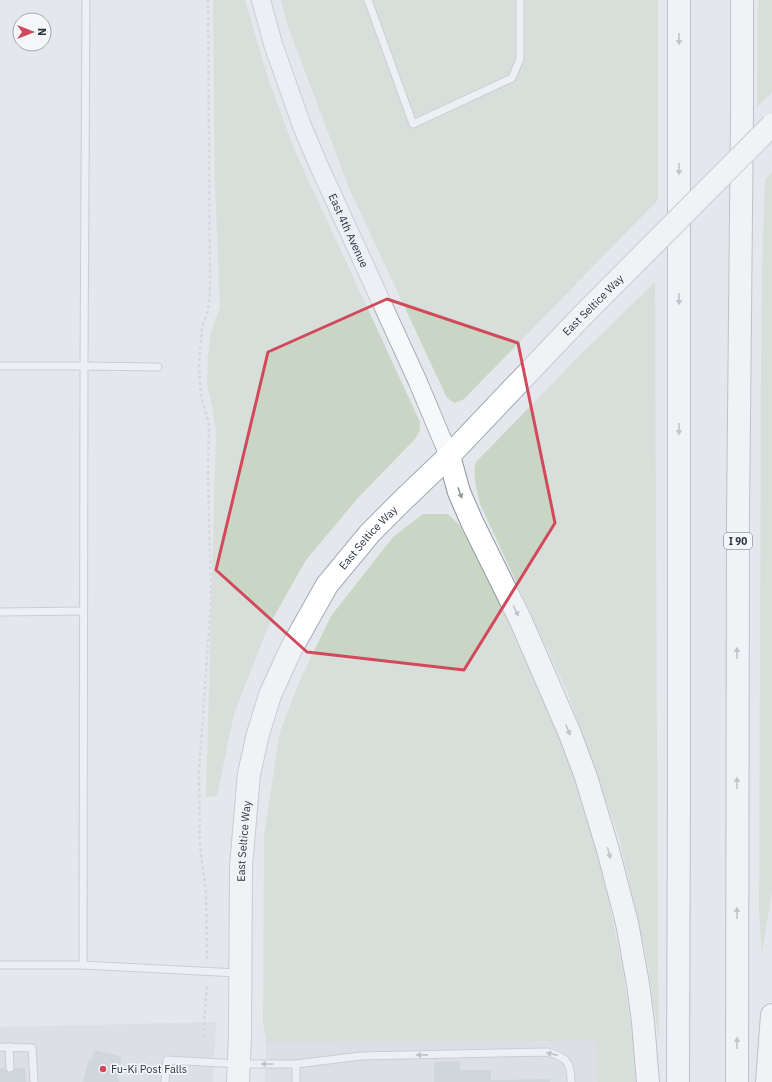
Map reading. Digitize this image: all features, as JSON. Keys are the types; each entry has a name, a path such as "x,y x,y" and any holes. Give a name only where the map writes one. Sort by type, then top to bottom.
{"main road":[{"path":"678,1082 679,0"},
{"name":"I 90","path":"737,1082 738,520 742,0"},
{"name":"East Seltice Way","path":"239,1073 241,866 249,774 258,734 270,695 291,649 327,585 370,534 402,500 449,456 581,317 772,125"},
{"path":"449,456 459,492 472,522 521,621 570,734 586,777 608,850 627,923 638,984 648,1082"},
{"path":"767,1082 772,1015"}],"street":[{"name":"East 4th Avenue","path":"261,0 272,44 302,126 418,382 449,456"}],"lane":[{"path":"83,965 86,0"},
{"path":"368,0 413,124 512,78 520,59 520,0"},
{"path":"0,366 158,367"},
{"path":"0,612 83,611"},
{"path":"0,965 83,965 240,974"},
{"path":"0,1047 32,1048 34,1082"},
{"path":"9,1047 10,1068"},
{"path":"165,1082 167,1060 239,1073 361,1056 547,1052 559,1055 568,1062 572,1082"},
{"path":"296,1064 296,1082"}],"path":[{"path":"203,1037 207,972 206,893 200,846 199,772 211,602 208,474 210,424 201,396 199,364 202,327 208,311 210,291 208,0"}],"highlighted area":[{"path":"387,299 518,343 555,523 464,670 307,652 216,570 268,352"}],"shaded area":[{"path":"216,1022 213,1082 0,1082 0,1027"},
{"path":"597,1041 597,1082 265,1082 266,1042"}],"green space":[{"path":"213,0 245,0 269,81 295,151 420,422 420,430 415,439 357,499 306,560 268,627 234,714 217,796 206,797 216,432 207,384 210,336 220,307 215,184"},
{"path":"281,0 658,0 658,200 464,399 455,403 447,398 349,188 287,24"},
{"path":"758,0 772,0 772,93 757,107"},
{"path":"772,172 772,893 762,953 759,910 762,268 765,180"},
{"path":"655,282 659,1041 646,955 619,838 568,694 480,504 475,483 476,462 580,355"},
{"path":"423,514 448,514 460,526 489,579 577,776 603,871 624,976 633,1040 636,1082 597,1082 596,1041 266,1042 263,1023 264,834 280,732 299,682 331,616 393,537"}],"building":[{"name":"Fu-Ki Post Falls","path":"95,1050 122,1057 117,1078 120,1079 119,1082 83,1082 89,1059 92,1060"},
{"path":"460,1061 460,1070 491,1070 491,1080 550,1079 550,1082 434,1082 434,1062"},
{"path":"0,1068 25,1068 26,1082 0,1082"}],"place":[{"name":"Fu-Ki Post Falls","path":"103,1069"}]}
